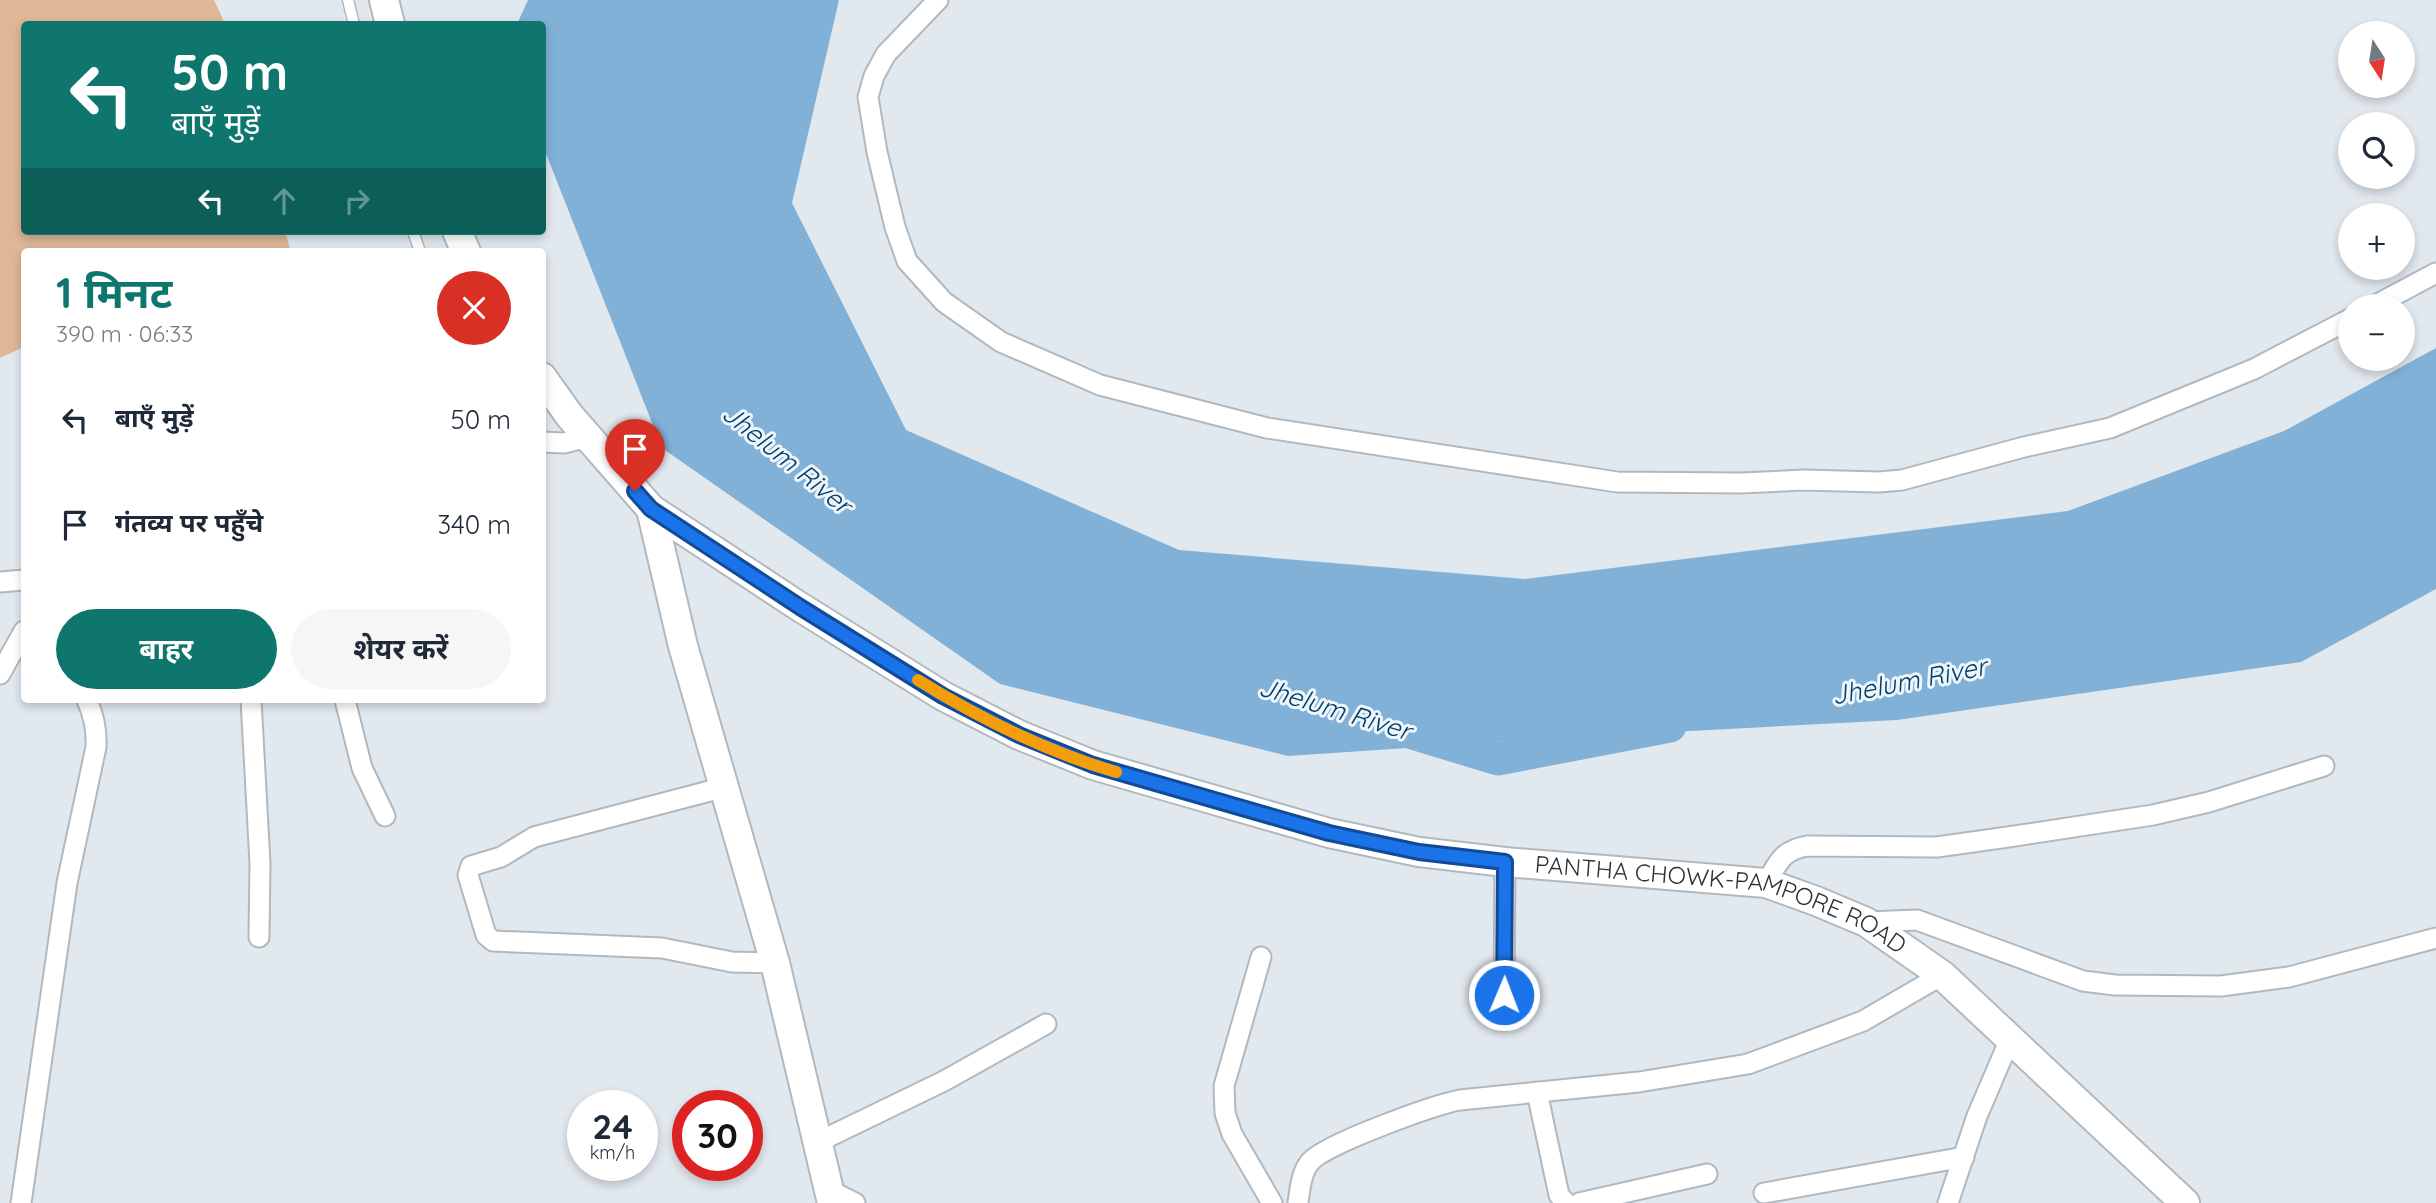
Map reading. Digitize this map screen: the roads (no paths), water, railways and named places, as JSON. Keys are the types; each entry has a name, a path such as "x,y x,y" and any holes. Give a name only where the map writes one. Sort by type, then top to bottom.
{"main road":[{"path":"384,0 389,21"},
{"name":"PANTHA CHOWK-PAMPORE ROAD","path":"546,383 569,415 651,509 800,607 932,689 1031,740 1093,765 1329,833 1419,852 1505,862 1766,883 1866,922 1942,975 2185,1203"},
{"path":"651,509 683,646 775,962 830,1197"}],"street":[{"path":"938,0 886,54 870,86 868,97 877,152 895,227 907,261 944,302 1001,342 1100,385 1267,428 1617,482 1902,480 2110,428 2254,369 2338,325"},
{"path":"2397,294 2436,273"},
{"path":"546,442 564,443 588,437"},
{"path":"0,583 21,580"},
{"path":"0,674 21,636"},
{"path":"21,1203 67,883 96,747 97,733 88,703"},
{"path":"251,703 260,863 259,937"},
{"path":"346,703 362,768 385,816"},
{"path":"1766,883 1784,854 1791,849 1807,846 1937,847 2153,815 2209,802 2324,766"},
{"path":"725,788 534,837 501,857 471,866 468,875 486,935 493,941 662,948 732,962 775,962"},
{"path":"1504,995 1505,862"},
{"path":"1866,922 1917,920 2083,982 2115,985 2221,986 2289,977 2436,938"},
{"path":"1261,957 1224,1086 1225,1113 1232,1134 1272,1203"},
{"path":"1298,1203 1304,1171 1320,1152 1436,1105 1460,1100 1639,1082 1748,1064 1863,1021 1942,975"},
{"path":"816,1143 944,1081 1045,1024"},
{"path":"1948,1203 1977,1116 2010,1039"},
{"path":"1538,1092 1559,1195 1566,1203"},
{"path":"1764,1193 1964,1157"},
{"path":"1579,1203 1707,1174"},
{"path":"830,1197 855,1203"}],"lane":[{"path":"348,0 353,21"}],"water":[{"path":"528,0 839,0 792,203 906,430 1179,550 1525,579 2068,511 2284,431 2394,371 2415,371 2415,359 2436,348 2436,589 2301,662 1897,720 1288,756 1000,684 662,448 546,154 546,21 518,21"}],"waterway":[{"name":"Jhelum River","path":"1409,732 1498,759 1670,726"}]}
